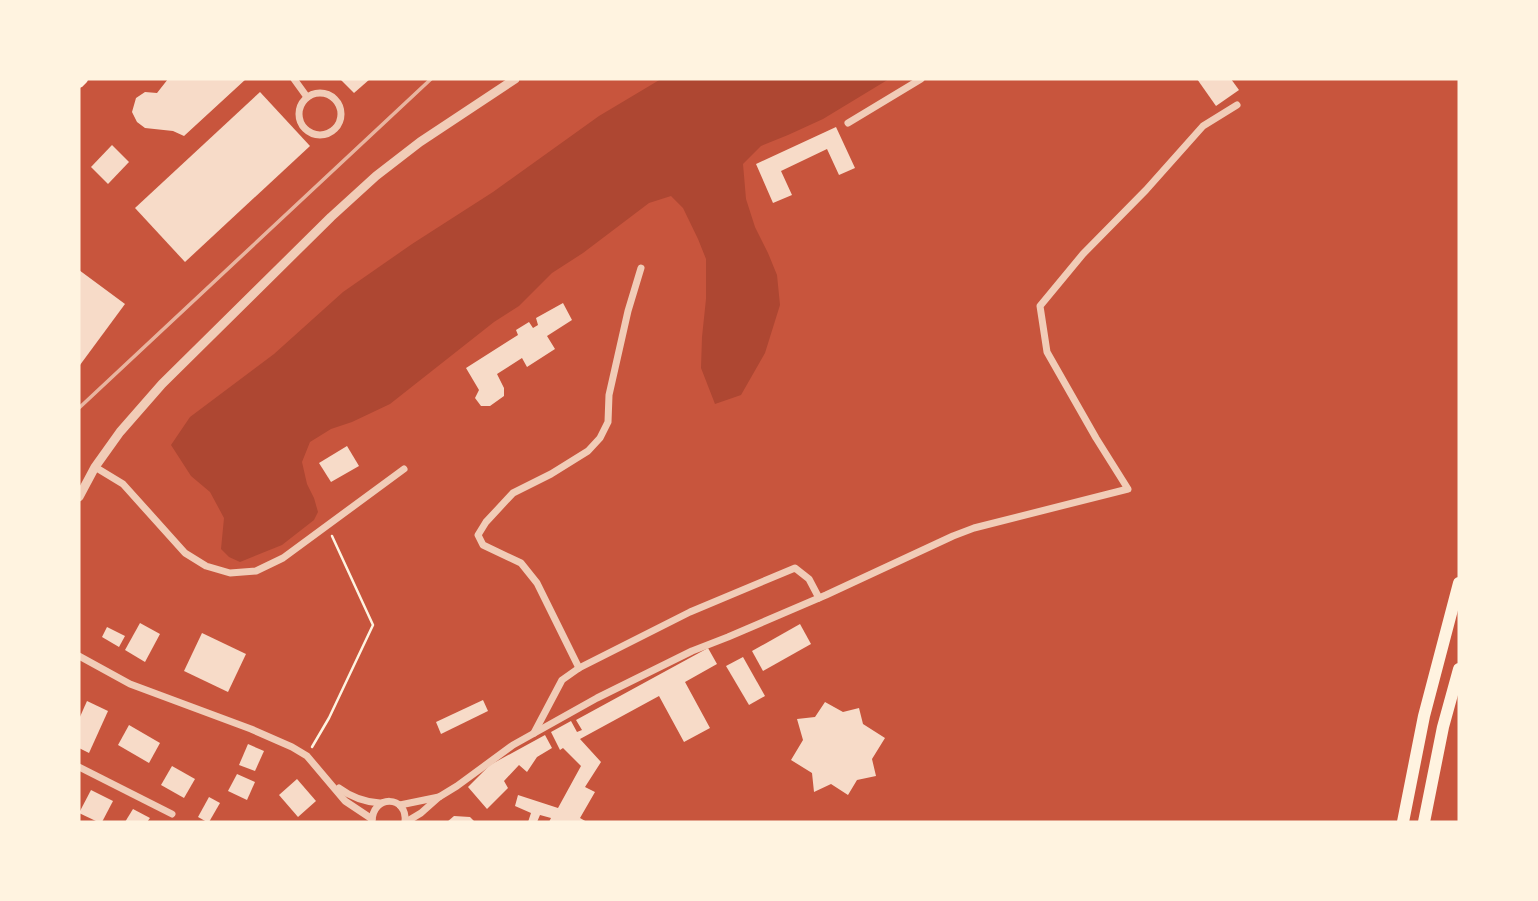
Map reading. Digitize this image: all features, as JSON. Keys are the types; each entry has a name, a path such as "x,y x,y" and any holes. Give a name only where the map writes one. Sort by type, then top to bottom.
{"highway":[{"path":"1403,822 1424,716 1459,583"},
{"path":"1424,822 1443,727 1459,669"}],"main road":[{"path":"79,83 83,79"}],"street":[{"path":"294,79 307,97"},
{"path":"79,498 95,467 120,432 162,384 331,217 376,176 420,142 515,79"},
{"path":"848,123 921,79"},
{"path":"318,92 330,94 339,103 342,115 338,126 328,134 316,135 305,130 299,119 300,107 307,97 318,92"},
{"path":"330,781 345,793 368,802 393,801 404,810 406,822 513,745 597,698 692,651 819,598 924,548 974,528 1128,489 1047,352 1040,306 1083,254 1146,190 1203,126 1237,105"},
{"path":"579,668 537,583 521,564 483,545 478,536 485,522 513,493 588,451 600,438 608,422 609,395 628,310 641,268"},
{"path":"95,467 123,484 185,553 206,566 230,573 256,571 282,558 404,469"},
{"path":"534,733 562,680 579,668 690,612 795,568 809,579 819,598"},
{"path":"79,656 130,684 275,739 307,756 345,801 372,821 380,803"},
{"path":"79,767 172,814"},
{"path":"400,805 439,797"}],"path":[{"path":"307,756 373,625 327,526"}],"shaded area":[{"path":"661,79 889,79 823,119 761,146 743,164 746,199 755,227 777,275 780,305 765,353 741,395 715,404 701,368 706,259 683,208 671,196 649,203 552,273 519,306 494,322 390,404 331,429 310,442 302,462 318,512 314,520 282,545 240,562 229,557 221,549 224,518 210,492 191,476 171,445 190,417 274,354 343,292 493,192 599,116"}],"building":[{"path":"168,79 246,79 184,136 173,131 145,128 137,122 132,112 136,98 145,92 157,93"},
{"path":"340,79 370,79 354,93"},
{"path":"1197,79 1231,79 1239,90 1216,106"},
{"path":"260,92 310,146 185,262 135,208"},
{"path":"836,127 855,168 839,175 827,149 781,171 792,195 773,203 756,164"},
{"path":"112,145 129,162 108,184 91,167"},
{"path":"79,270 125,304 80,365 79,363"},
{"path":"563,303 572,320 547,336 555,349 527,367 522,358 497,374 504,388 504,396 490,406 481,406 475,398 479,390 466,368 518,335 516,330 529,322 533,328 538,325 536,318"},
{"path":"347,446 359,466 331,482 319,463"},
{"path":"140,623 160,634 145,662 125,650"},
{"path":"800,624 811,644 763,671 752,651"},
{"path":"107,627 125,636 119,647 102,637"},
{"path":"202,633 246,654 228,692 184,671"},
{"path":"708,648 717,664 685,682 710,728 684,742 659,696 580,739 601,762 585,787 595,792 580,818 587,822 549,822 551,818 540,815 537,822 528,822 531,813 515,806 518,795 558,808 581,766 563,748 560,750 551,732 571,721 577,732 582,730 576,720"},
{"path":"743,657 765,696 749,705 726,666"},
{"path":"483,700 488,711 441,734 436,722"},
{"path":"87,701 108,711 89,753 79,748 79,719"},
{"path":"825,702 843,712 859,708 863,724 885,738 872,759 876,776 857,780 848,795 831,784 814,792 812,773 791,760 803,740 797,719 815,717"},
{"path":"129,725 160,743 149,763 118,745"},
{"path":"545,735 552,748 537,757 527,772 519,765 504,781 508,788 487,809 468,787 490,765"},
{"path":"248,744 264,751 255,771 239,765"},
{"path":"172,766 195,779 184,798 161,785"},
{"path":"237,774 255,782 247,800 228,791"},
{"path":"297,779 316,801 298,817 279,795"},
{"path":"91,790 113,801 102,822 79,813"},
{"path":"209,797 220,803 207,822 198,817"},
{"path":"133,809 150,818 147,822 125,822"},
{"path":"454,816 470,817 475,822 447,822"}],"railway":[{"path":"79,408 431,79"}]}
